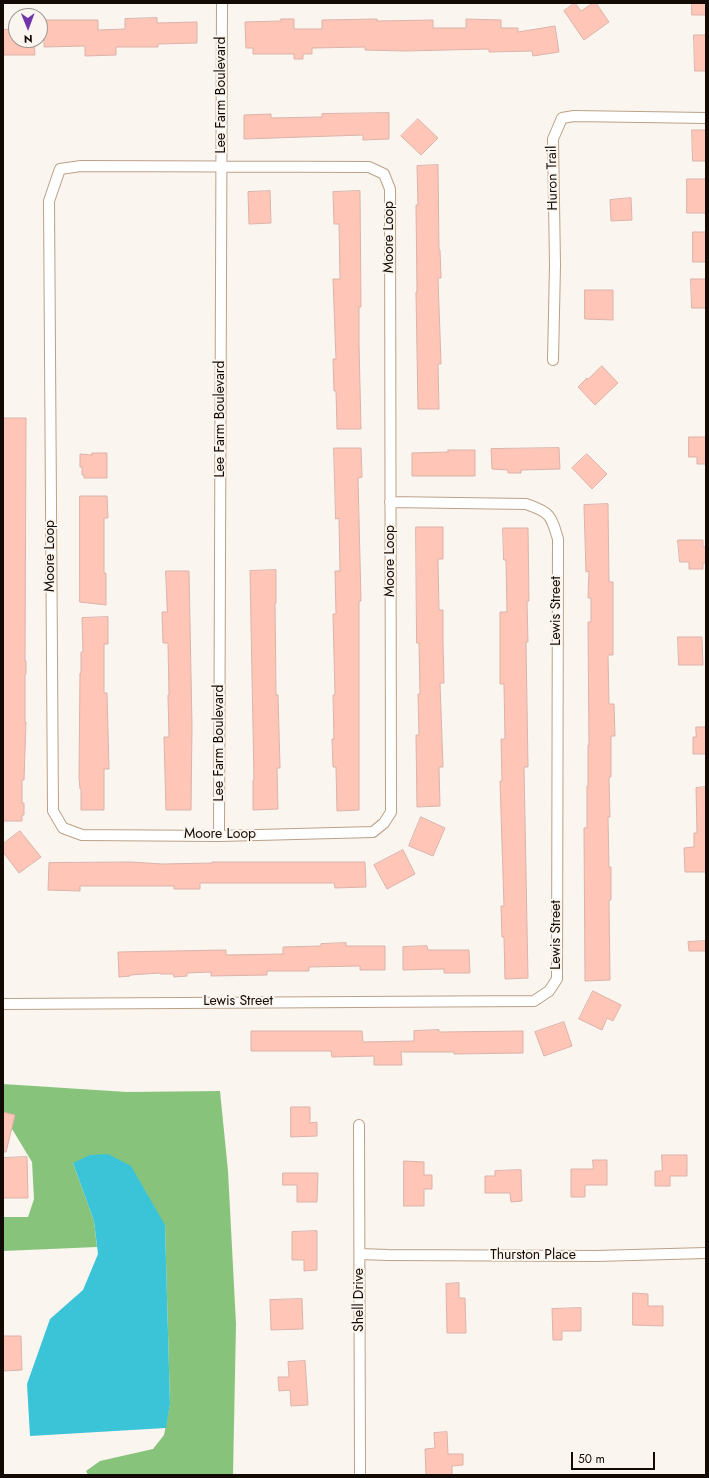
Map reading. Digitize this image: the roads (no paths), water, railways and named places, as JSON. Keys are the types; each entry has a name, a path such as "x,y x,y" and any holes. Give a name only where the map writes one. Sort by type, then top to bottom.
{"street":[{"name":"Lee Farm Boulevard","path":"219,836 222,3"},
{"name":"Huron Trail","path":"553,360 555,265 552,139 562,118 574,116 706,118"},
{"name":"Moore Loop","path":"81,166 369,167 384,174 390,189 390,502 391,812 384,823 373,832 219,836 82,835 63,828 53,811 49,201 60,169 81,166"},
{"name":"Lewis Street","path":"3,1004 534,1001 550,991 557,979 558,539 552,521 544,510 526,504 390,502"},
{"name":"Shell Drive","path":"359,1125 360,1475"},
{"name":"Thurston Place","path":"360,1254 388,1256 596,1256 706,1253"}],"water":[{"path":"108,1154 131,1166 165,1225 170,1404 166,1428 30,1436 27,1384 50,1319 83,1290 98,1254 94,1221 73,1163 90,1155"}]}
